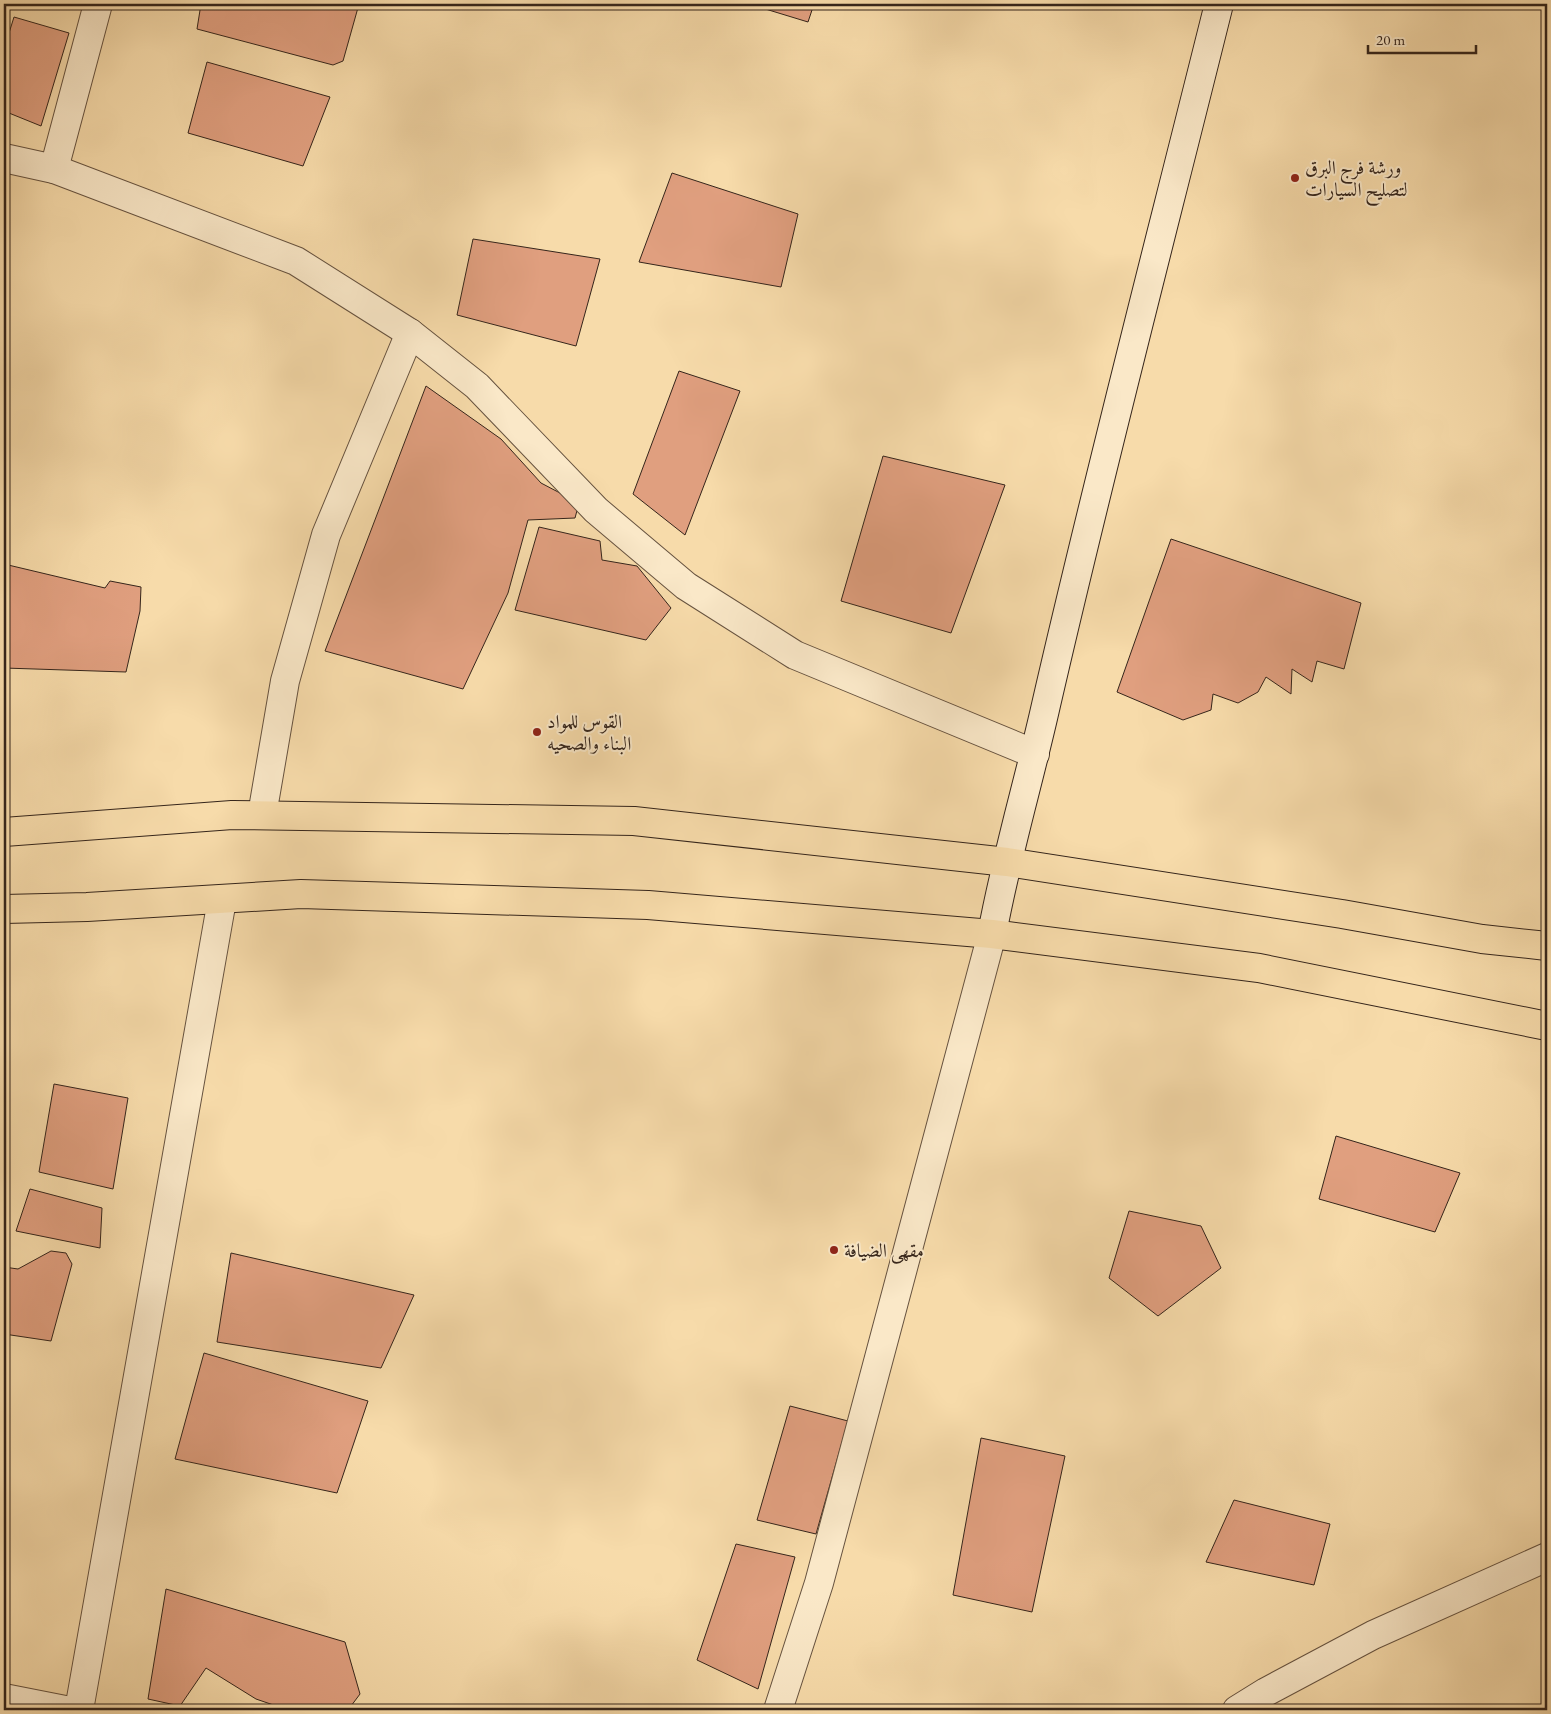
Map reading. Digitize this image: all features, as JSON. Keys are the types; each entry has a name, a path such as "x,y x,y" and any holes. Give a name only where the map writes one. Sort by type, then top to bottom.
{"main road":[{"path":"4,832 232,815 634,821 1007,862 1342,914 1482,939 1547,946"},
{"path":"4,910 222,900 301,894 648,905 992,934 1259,968 1547,1026"}],"street":[{"path":"54,170 98,4"},
{"path":"778,1710 819,1583 992,934 1007,862 1035,754 1080,557 1219,4"},
{"path":"4,158 54,170 296,261 410,333 478,386 596,510 686,586 795,655 1035,754"},
{"path":"262,815 285,681 326,535 410,333"},
{"path":"79,1710 222,900"},
{"path":"1237,1710 1266,1692 1373,1635 1547,1557"},
{"path":"4,1698 66,1710"}],"building":[{"path":"201,4 359,4 343,61 333,65 197,29"},
{"path":"749,4 814,4 808,22"},
{"path":"14,17 69,33 41,126 4,111 4,49"},
{"path":"207,62 330,97 303,166 188,133"},
{"path":"672,173 798,214 781,287 639,262"},
{"path":"473,239 600,259 576,346 457,315"},
{"path":"679,371 740,391 685,535 633,494"},
{"path":"426,386 501,439 541,483 579,503 575,518 528,520 508,593 463,689 325,651"},
{"path":"883,456 1005,485 951,633 841,601"},
{"path":"539,527 600,541 602,560 637,566 671,608 646,640 515,610"},
{"path":"1171,539 1361,603 1344,669 1317,661 1312,682 1292,669 1291,694 1266,677 1258,692 1238,703 1213,694 1211,710 1183,720 1117,692"},
{"path":"4,564 105,588 110,581 141,587 140,611 126,672 4,668"},
{"path":"54,1084 128,1098 113,1189 39,1172"},
{"path":"1336,1136 1460,1173 1435,1232 1319,1199"},
{"path":"30,1189 102,1208 100,1248 16,1231"},
{"path":"1129,1211 1201,1226 1221,1268 1158,1316 1109,1278"},
{"path":"51,1251 66,1253 72,1264 51,1341 4,1334 4,1267 18,1269"},
{"path":"231,1253 414,1295 381,1368 217,1342"},
{"path":"204,1353 368,1401 337,1493 175,1459"},
{"path":"790,1406 848,1421 816,1534 757,1520"},
{"path":"981,1438 1065,1456 1032,1612 953,1595"},
{"path":"1234,1500 1330,1524 1314,1585 1206,1562"},
{"path":"736,1544 795,1557 758,1689 697,1660"},
{"path":"166,1589 345,1642 360,1694 348,1710 288,1710 256,1699 206,1668 180,1706 148,1699"}],"place":[{"name":"ورشة فرج البرق لتصليح السيارات","path":"1295,178"},
{"name":"القوس للمواد البناء والصحيه","path":"537,732"},
{"name":"مقهى الضيافة","path":"834,1250"}]}
